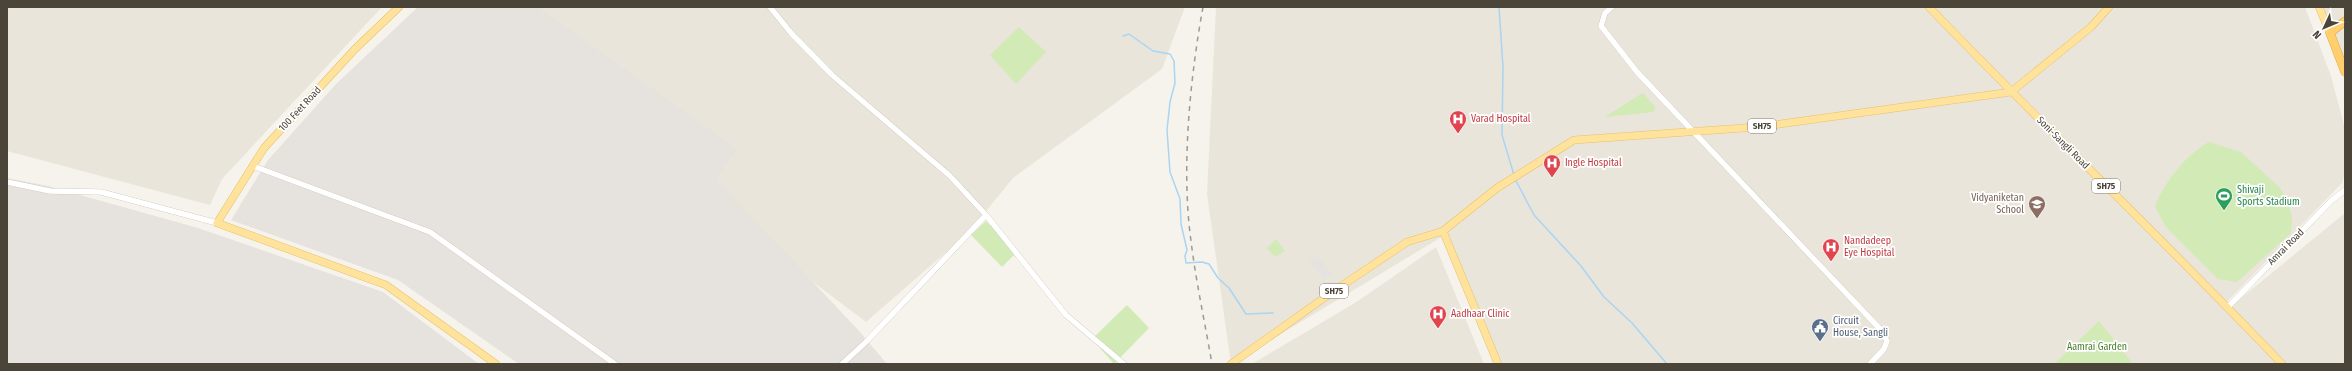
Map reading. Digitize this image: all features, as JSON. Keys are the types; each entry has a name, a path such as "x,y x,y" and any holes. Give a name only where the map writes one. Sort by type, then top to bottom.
{"highway":[{"path":"2345,21 2330,33 2345,72"}],"main road":[{"name":"100 Feet Road","path":"217,222 269,142 355,49 399,7"},
{"name":"Soni-Sangli Road","path":"1929,7 2011,92 2229,306 2282,364"},
{"path":"2011,92 2091,27 2110,7"},
{"path":"2319,7 2330,33"},
{"name":"SH75","path":"1231,364 1331,293 1408,242 1443,231 1521,172 1574,140 1758,127 2011,92"},
{"path":"217,222 386,285 496,364"},
{"path":"1443,231 1498,364"}],"street":[{"path":"770,7 791,33 832,75 937,165 986,215 1066,315 1124,364"},
{"path":"1612,7 1601,23 1603,30 1650,87 1881,330 1887,341 1884,349 1870,364"},
{"path":"253,166 430,232 615,364"},
{"path":"7,182 50,191 101,192 217,222"},
{"name":"Amrai Road","path":"2229,306 2331,201 2345,190"},
{"path":"842,364 866,342 986,215"}],"shaded area":[{"path":"7,7 382,7 222,179 210,205 7,151"},
{"path":"418,7 538,7 737,149 716,179 860,332 887,364 519,364 398,280 231,220 268,160 336,84"},
{"path":"480,7 1185,7 1162,69 1013,178 968,233 866,322 776,254"},
{"path":"1216,7 2305,7 2331,76 2345,129 2345,173 2342,183 2223,306 2280,364 1497,364 1445,235 1231,364 1207,194"},
{"path":"2320,7 2345,7 2345,77 2330,33"},
{"path":"7,178 48,186 198,228 383,292 479,364 7,364"},
{"path":"2345,213 2345,364 2282,364 2229,308"},
{"path":"1436,247 1484,364 1252,364 1358,301"},
{"path":"1317,255 1332,273 1324,280 1309,262"}],"green space":[{"path":"1019,27 1046,52 1016,84 990,55"},
{"path":"1641,94 1644,94 1655,107 1654,112 1605,117"},
{"name":"Shivaji Sports Stadium","path":"2209,142 2241,152 2280,188 2288,202 2292,217 2291,233 2237,282 2218,279 2165,226 2155,206 2164,187 2184,161 2200,147"},
{"path":"986,221 1016,253 1002,267 971,235"},
{"path":"1276,239 1285,251 1275,257 1267,248"},
{"path":"1127,305 1149,328 1114,364 1092,339"},
{"name":"Aamrai Garden","path":"2099,321 2133,364 2054,364"}],"waterway":[{"path":"1499,7 1503,67 1502,135 1514,175"},
{"path":"1123,36 1129,34 1153,51 1170,54 1174,61 1175,83 1170,102 1167,130 1170,172 1180,199 1181,224 1187,250 1185,256 1186,263 1202,262 1209,264 1218,278 1229,288 1246,314 1273,313"},
{"path":"1515,179 1534,215 1581,266 1604,297 1632,323 1667,364"}],"railway":[{"path":"1203,7 1194,63 1188,124 1187,184 1188,213 1193,256 1212,364"}],"place":[{"name":"Varad Hospital","path":"1458,134"},
{"name":"Ingle Hospital","path":"1552,178"},
{"name":"Shivaji Sports Stadium","path":"2224,211"},
{"name":"Vidyaniketan School","path":"2037,219"},
{"name":"Nandadeep Eye Hospital","path":"1831,262"},
{"name":"Aadhaar Clinic","path":"1438,329"},
{"name":"Circuit House, Sangli","path":"1820,342"}]}
